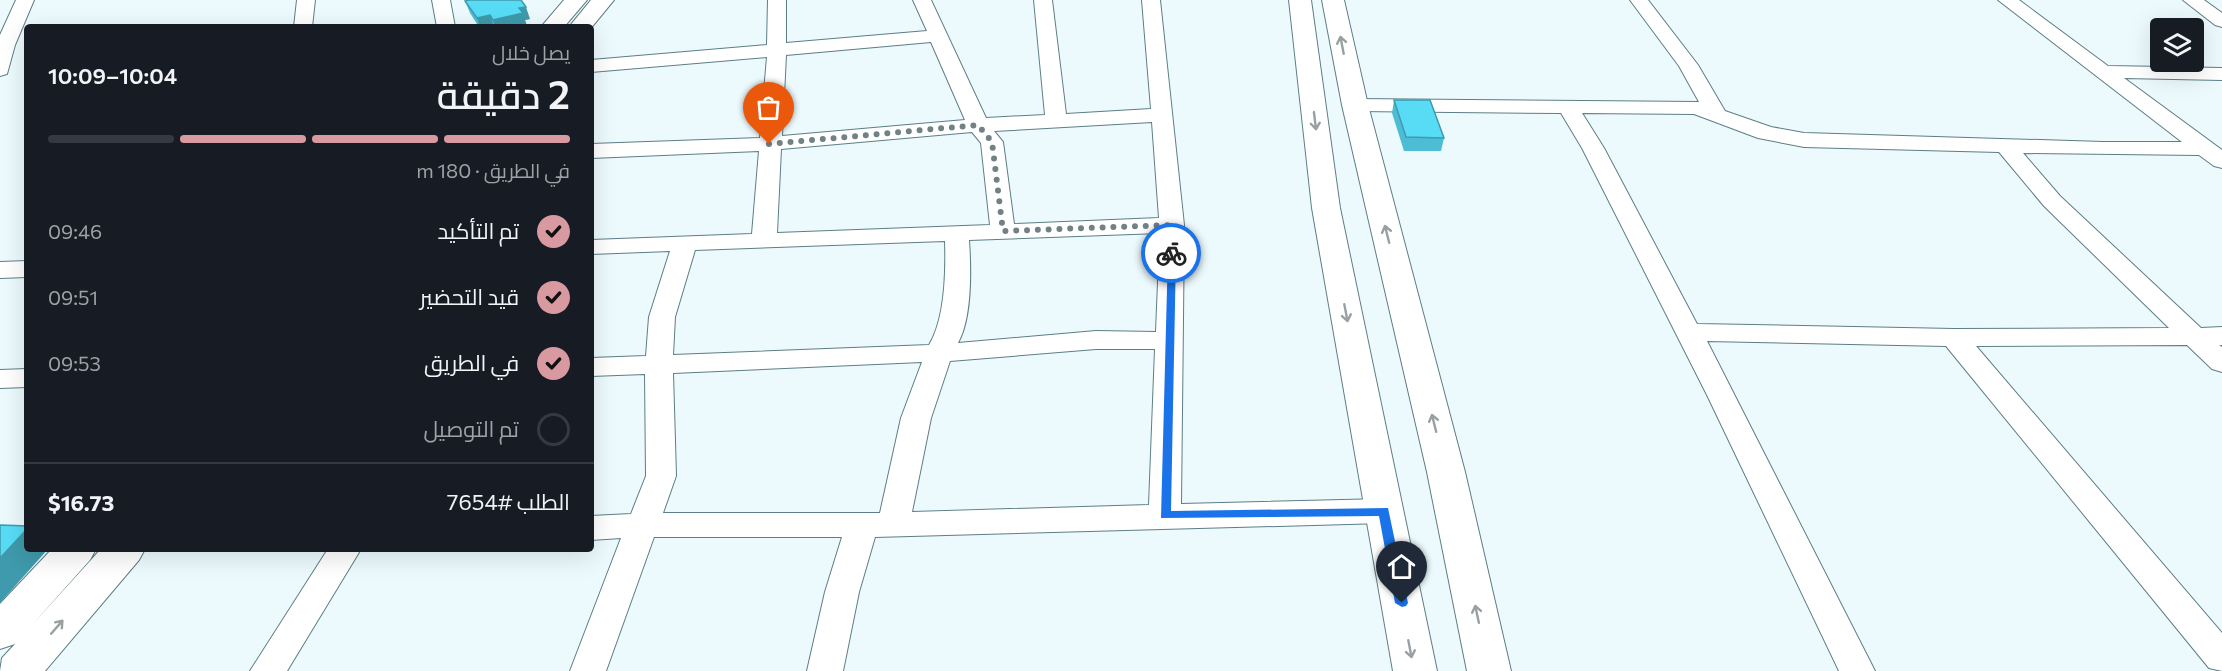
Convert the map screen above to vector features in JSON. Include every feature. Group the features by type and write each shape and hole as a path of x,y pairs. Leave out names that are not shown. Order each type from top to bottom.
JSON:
{"street":[{"path":"0,70 3,45 25,0"},
{"path":"303,24 306,0"},
{"path":"441,0 445,24"},
{"path":"555,24 576,0"},
{"path":"583,24 603,0"},
{"path":"764,240 777,51 775,29 777,0"},
{"path":"922,0 978,125 992,142 1003,231"},
{"path":"1044,0 1056,121"},
{"path":"1151,0 1172,225 1165,515"},
{"path":"1300,0 1326,208 1415,671"},
{"path":"1333,0 1355,105 1446,472 1489,671"},
{"path":"1639,0 1688,64 1716,114"},
{"path":"2007,0 2213,155"},
{"path":"2192,0 2222,21"},
{"path":"594,66 939,36"},
{"path":"2104,72 2222,74"},
{"path":"1355,105 1696,108 1766,133 1804,140 2213,155"},
{"path":"1568,108 1593,148 1688,332 1857,671"},
{"path":"594,151 769,144 978,125 1162,115"},
{"path":"2006,147 2052,201 2222,363"},
{"path":"594,247 1172,225"},
{"path":"825,671 843,592 878,524 939,353 951,331 958,264 957,233"},
{"path":"588,671 662,476 659,365 662,317 684,242"},
{"path":"0,270 24,269"},
{"path":"1688,332 1954,338 2222,336"},
{"path":"1954,338 2222,658"},
{"path":"594,367 939,353 1096,340 1169,341"},
{"path":"0,379 24,378"},
{"path":"594,528 643,524 878,524 1384,511"},
{"path":"0,632 73,552"},
{"path":"18,671 122,552"},
{"path":"268,671 343,552"}],"building":[{"path":"521,0 526,7 519,8 523,13 493,20 490,15 477,18 465,1"},
{"path":"1394,100 1430,100 1444,138 1406,137"},
{"path":"0,525 24,526 24,532 0,558"}],"way so far":[{"path":"769,144 978,125 992,142 1003,231 1172,225 1171,253"}],"route":[{"path":"1171,253 1165,515 1384,511 1402,603"}]}
